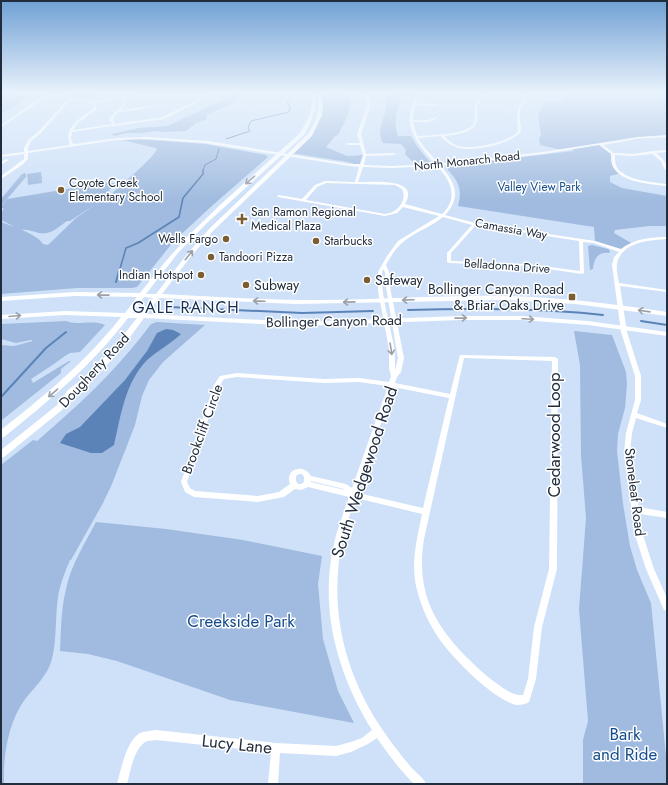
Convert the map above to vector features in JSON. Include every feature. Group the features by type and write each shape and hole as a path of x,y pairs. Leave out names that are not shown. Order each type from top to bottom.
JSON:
{"main road":[{"name":"Dougherty Road","path":"1,435 48,398 80,368 128,314 176,252 202,226 302,134 305,129"},
{"name":"Dougherty Road","path":"1,455 59,408 72,392 92,375 144,315 190,254 212,229 310,135 314,129"},
{"name":"Bollinger Canyon Road","path":"1,299 78,294 285,302 392,301 451,298 517,299 621,307 667,314"},
{"name":"Bollinger Canyon Road","path":"1,317 65,313 128,314 279,323 515,318 623,327 667,334"}],"street":[{"path":"1,178 7,172 24,162 26,159 26,148 30,140 43,129"},
{"path":"72,129 70,131 70,143 72,145"},
{"path":"70,131 91,129"},
{"path":"356,182 365,155 361,144 359,132 360,129"},
{"path":"384,266 389,255 400,242 442,215 452,204 454,190 448,178 416,137 413,129"},
{"path":"416,137 441,135 463,131 468,129"},
{"path":"441,135 456,147 465,148 492,144 514,137 518,134 520,129"},
{"name":"North Monarch Road","path":"1,156 72,145 137,138 205,142 290,154 350,165 392,167 437,165 549,152 638,138 667,136"},
{"path":"348,144 361,144"},
{"path":"600,144 613,154 633,155 667,151"},
{"path":"652,152 663,160 667,170"},
{"path":"365,155 394,154"},
{"path":"613,154 615,167 622,174 649,183 667,185"},
{"path":"1,164 8,160"},
{"path":"1,172 7,172"},
{"path":"279,196 385,215 396,212 406,200 406,194 404,188 400,185 356,182 321,183 303,200"},
{"name":"Camassia Way","path":"402,205 475,224 595,242 621,251"},
{"name":"Belladonna Drive","path":"475,224 470,231 456,243 449,253 449,262 527,265 582,273 581,241"},
{"path":"621,251 639,242 667,238"},
{"name":"Stoneleaf Road","path":"621,251 616,257 614,265 626,342 638,376 638,400 629,433 627,453 642,546 667,607"},
{"name":"South Wedgewood Road","path":"394,376 392,371 392,356 380,276 380,271 384,266 387,272 388,287 392,301 400,358 398,372 394,376 341,532 335,556 333,605 337,635 351,681 368,714 385,742 421,784"},
{"path":"618,284 667,291"},
{"name":"Cedarwood Loop","path":"462,356 555,359 553,568 538,627 532,679 526,699 517,700 495,687 472,669 446,642 431,616 421,592 417,568 420,539 426,512 462,356"},
{"name":"Brookcliff Circle","path":"295,485 281,495 258,499 194,494 187,490 184,482 219,380 229,375 237,375 324,381 359,380 391,385"},
{"path":"391,385 453,396"},
{"path":"635,415 667,426"},
{"path":"304,472 308,474 308,481 300,486 295,485 292,478 296,473 304,472"},
{"path":"308,481 344,493 354,494 426,512"},
{"path":"636,510 667,515"},
{"name":"Lucy Lane","path":"122,784 130,756 138,742 143,738 156,735 276,748 336,751 365,741 378,731"},
{"path":"273,784 276,748"}],"green space":[{"path":"136,129 189,129 186,131 126,133 114,136 112,134"},
{"path":"314,129 341,129 338,135 335,136 326,147 347,156 365,155 361,166 348,162 291,153"},
{"path":"380,129 397,129 398,136 411,136 430,162 415,164 405,154 406,150 401,144 383,143"},
{"name":"Valley View Park","path":"540,129 667,129 667,136 601,144 613,154 613,162 622,173 610,176 610,182 622,188 667,196 667,226 649,226 615,230 614,233 633,244 621,251 595,242 594,227 458,206 460,198 459,187 446,166 573,151 573,149 562,150 540,145 539,139 541,135"},
{"path":"138,139 205,144 266,155 268,157 174,241 137,287 77,288 1,294 1,222 16,227 1,220 1,212 4,209 1,207 7,199 103,183 115,183 105,196 96,203 104,198 107,198 142,166 157,149 123,140","holes":["96,204 76,218 48,245 43,244 40,240 22,230 40,233 50,232"]},
{"path":"41,172 42,179 40,180 42,180 42,183 28,185 27,174"},
{"path":"26,173 26,177 1,206 1,199 22,174"},
{"path":"592,245 608,249 610,251 609,253 602,253 597,256 593,269 590,270 588,246"},
{"path":"67,321 74,323 100,323 105,325 80,352 70,353 31,379 33,383 71,361 61,369 61,373 2,420 1,423 1,345 14,346 33,341 31,340 16,343 1,339 1,324"},
{"path":"157,322 205,325 163,362 149,380 142,396 135,425 112,484 103,503 70,560 60,587 56,612 55,644 52,659 40,682 23,702 18,711 10,731 4,763 4,784 1,784 1,465 33,440 37,441 68,413 125,357 151,324"},
{"name":"Bark and Ride","path":"574,331 612,335 626,372 627,384 625,408 618,434 617,451 623,504 630,546 637,570 651,603 667,766 667,784 583,784 583,740 588,721 579,609 586,518 581,455 580,365"},
{"name":"Creekside Park","path":"96,522 166,529 243,540 322,556 318,584 323,639 338,691 354,723 230,700 117,661 88,654 60,651 62,612 68,580 79,554"}],"shaded area":[{"path":"166,329 173,330 181,334 155,353 140,369 125,400 114,445 102,453 91,453 60,443 66,434 80,427 125,380 147,351 157,333"}],"waterway":[{"path":"226,139 250,131 248,129"},
{"path":"203,171 205,165 216,159 219,149"},
{"path":"119,272 126,248 138,243 179,217 183,198 203,174 203,171"},
{"path":"116,282 119,271"},
{"path":"169,307 302,313 373,311"},
{"path":"408,310 506,309 603,315"},
{"path":"641,321 667,325"},
{"path":"1,397 46,348 66,332"}],"place":[{"name":"Coyote Creek Elementary School","path":"61,190"},
{"name":"San Ramon Regional Medical Plaza","path":"242,219"},
{"name":"Wells Fargo","path":"226,239"},
{"name":"Starbucks","path":"316,241"},
{"name":"Tandoori Pizza","path":"211,257"},
{"name":"Indian Hotspot","path":"201,275"},
{"name":"Safeway","path":"367,280"},
{"name":"Subway","path":"246,285"},
{"name":"Bollinger Canyon Road & Briar Oaks Drive","path":"572,297"}],"district":[{"name":"GALE RANCH","path":"186,307"}]}
